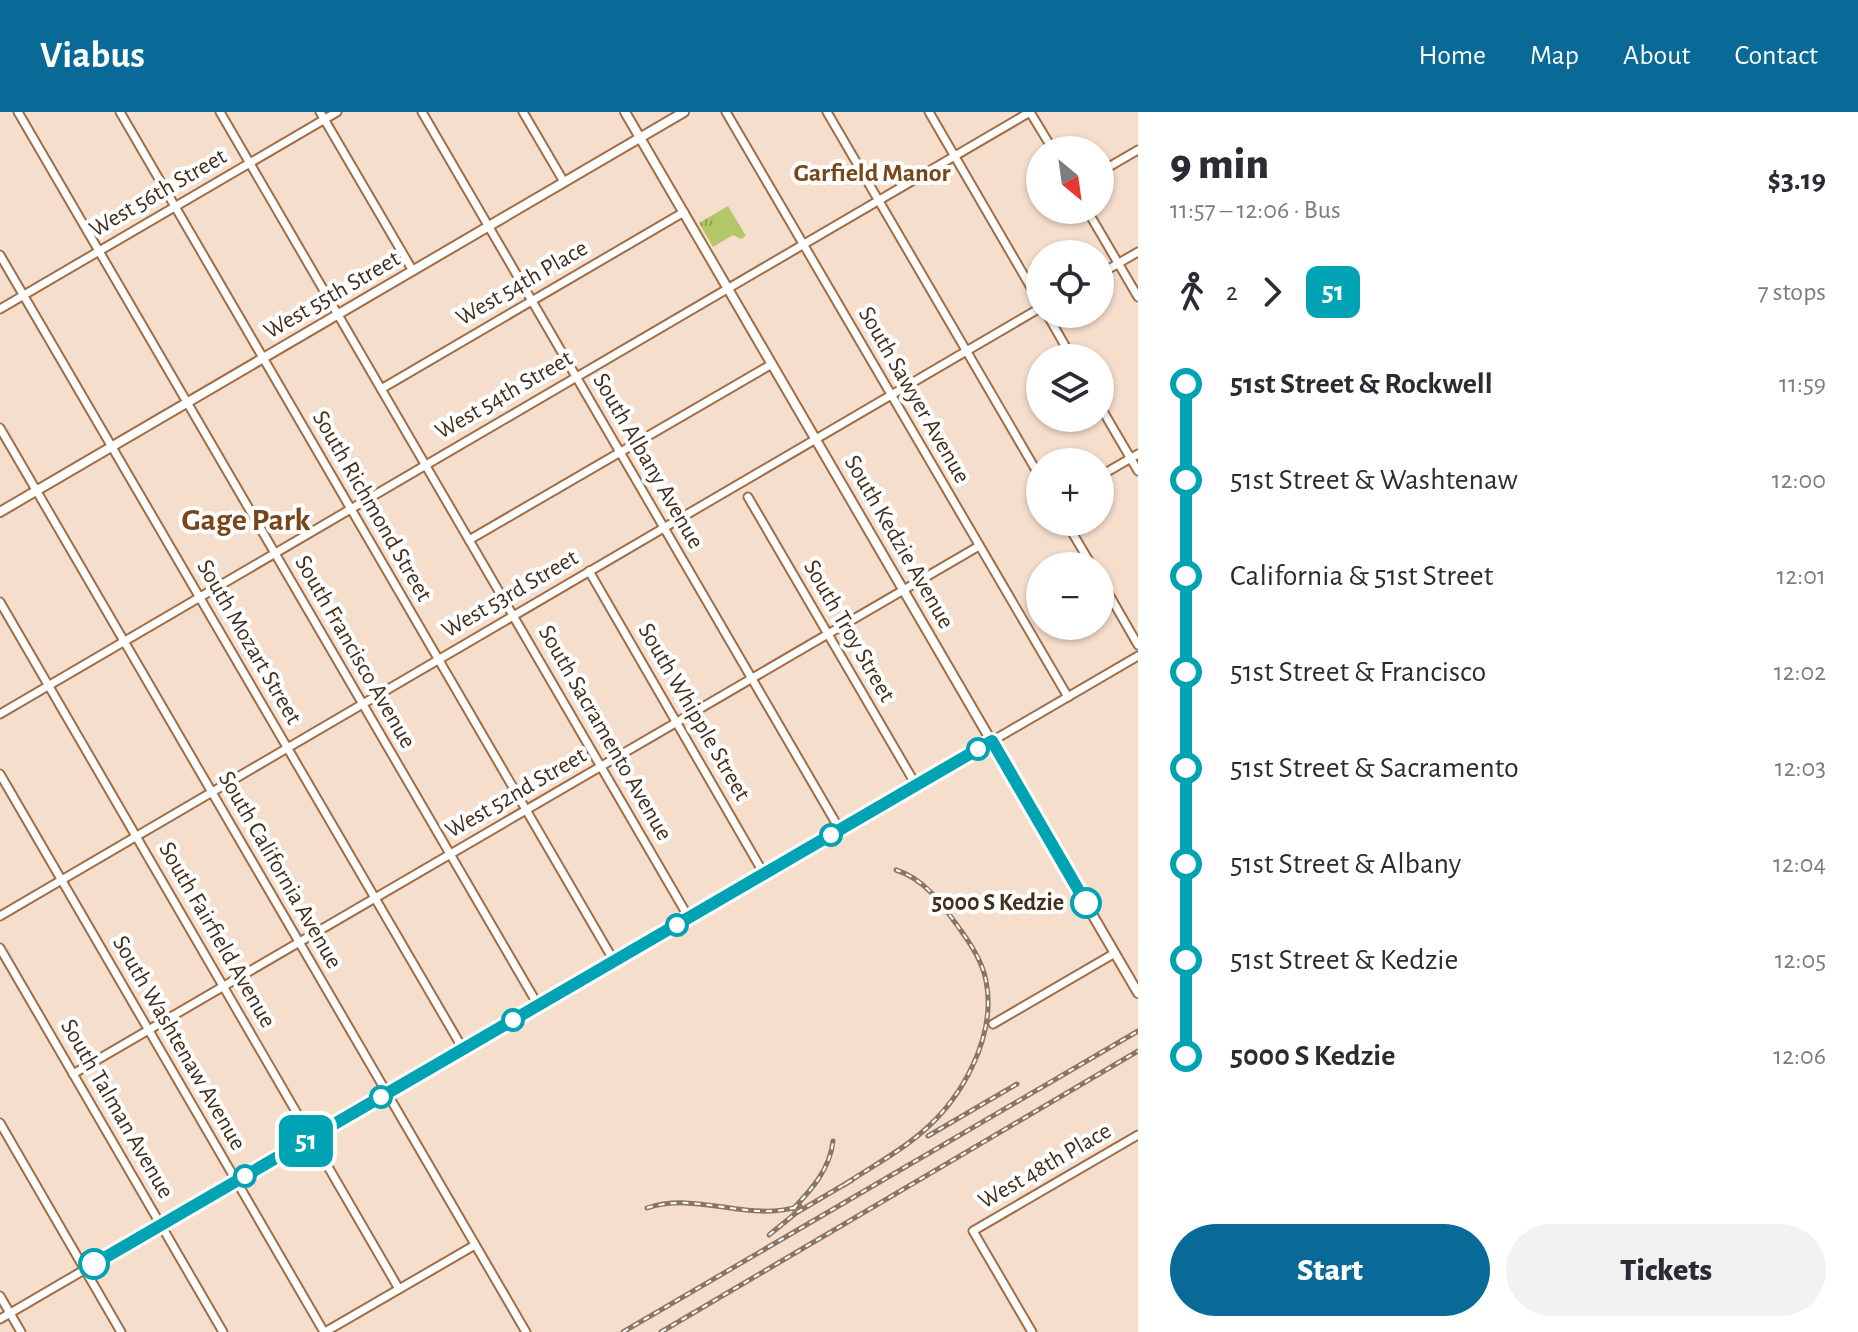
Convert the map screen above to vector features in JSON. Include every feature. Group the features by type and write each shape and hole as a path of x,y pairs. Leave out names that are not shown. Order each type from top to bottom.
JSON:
{"main road":[{"name":"South Kedzie Avenue","path":"625,112 1138,993"},
{"name":"West 55th Street","path":"0,512 684,112"}],"street":[{"name":"South Francisco Avenue","path":"18,112 538,1005"},
{"name":"South Richmond Street","path":"120,112 614,961"},
{"name":"South Sacramento Avenue","path":"220,112 689,918"},
{"name":"West 56th Street","path":"0,309 250,163 322,116 337,112"},
{"name":"South Albany Avenue","path":"422,112 840,830"},
{"path":"523,112 564,182"},
{"name":"South Sawyer Avenue","path":"726,112 1068,697"},
{"path":"827,112 1026,453"},
{"path":"929,112 1026,281"},
{"path":"1030,112 1045,136"},
{"name":"West 54th Street","path":"0,714 1030,112"},
{"path":"322,116 413,271"},
{"path":"1114,164 1138,150"},
{"name":"West 54th Place","path":"381,389 684,212"},
{"path":"1095,224 1138,297"},
{"path":"1114,265 1138,252"},
{"name":"South Mozart Street","path":"0,255 463,1049"},
{"name":"West 53rd Street","path":"0,916 1026,315"},
{"path":"469,540 772,364"},
{"path":"1114,427 1134,456 1138,471"},
{"name":"South California Avenue","path":"0,428 526,1332"},
{"path":"1114,468 1134,456"},
{"name":"South Troy Street","path":"748,497 916,785"},
{"name":"West 52nd Street","path":"73,1074 979,546"},
{"name":"South Whipple Street","path":"589,571 764,874"},
{"name":"South Fairfield Avenue","path":"0,602 399,1289"},
{"path":"1114,603 1138,645"},
{"path":"0,1319 1138,656"},
{"name":"South Washtenaw Avenue","path":"0,774 324,1332"},
{"name":"South Talman Avenue","path":"0,948 223,1332"},
{"path":"993,1024 1115,953"},
{"path":"0,1123 121,1332"},
{"name":"West 48th Place","path":"1032,1332 973,1231 1138,1135"},
{"path":"324,1332 475,1245"},
{"path":"0,1296 21,1332"}],"green space":[{"path":"728,206 746,236 741,239 733,235 713,247 699,223"}],"railway":[{"path":"844,1185 903,1147 936,1119 950,1103 973,1065 986,1023 986,981 973,949 934,895 917,880 896,870"},
{"path":"623,1332 1138,1031"},
{"path":"661,1332 1138,1051"},
{"path":"928,1136 1017,1084"},
{"path":"793,1209 824,1170 833,1141"},
{"path":"769,1235 796,1213 852,1180"},
{"path":"647,1208 685,1203 762,1211 800,1206"}],"bus line":[{"name":"51","path":"94,1264 992,741 1086,903"}],"place":[{"name":"5000 S Kedzie","path":"1086,903"}],"district":[{"name":"Garfield Manor","path":"872,173"},
{"name":"Gage Park","path":"246,520"}]}
